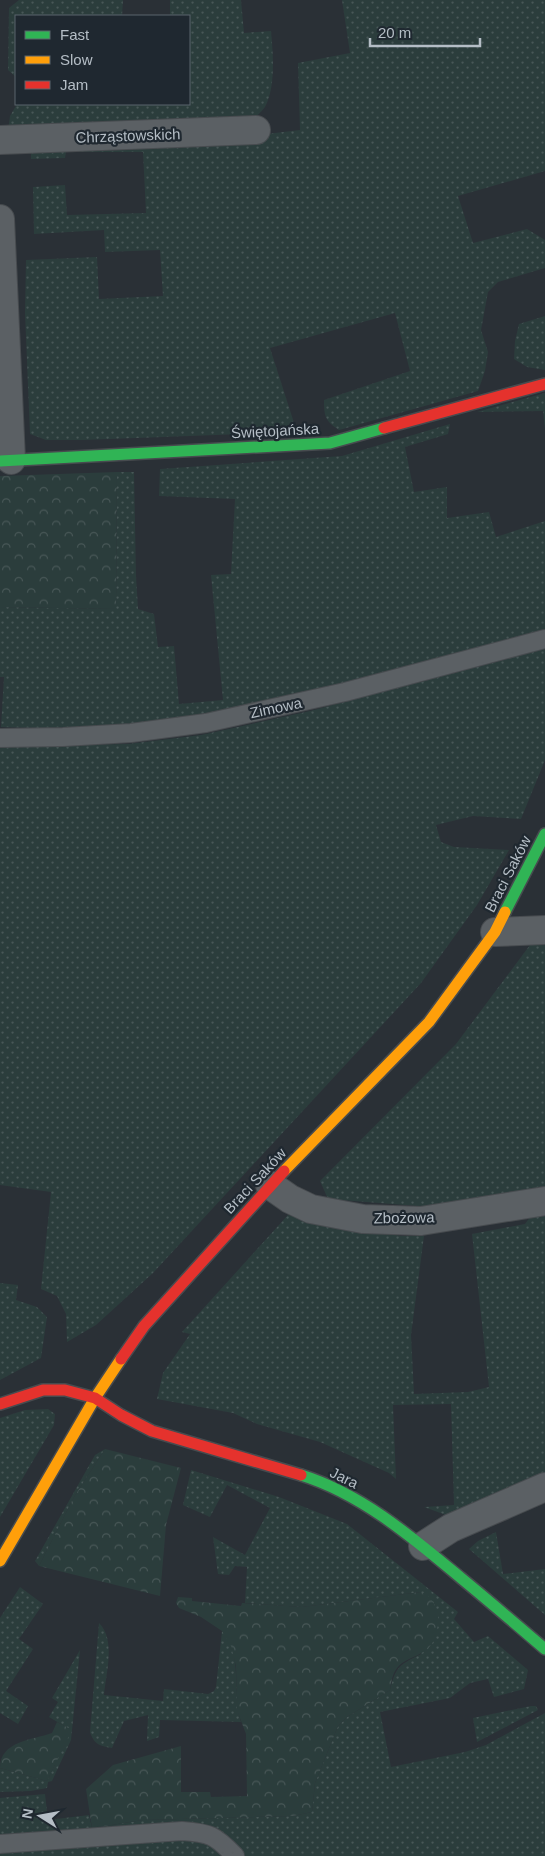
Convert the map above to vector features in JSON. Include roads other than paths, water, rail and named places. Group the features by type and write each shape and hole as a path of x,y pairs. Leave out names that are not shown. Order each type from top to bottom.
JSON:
{"street":[{"name":"Chrząstowskich","path":"0,140 256,130"},
{"path":"0,219 6,461"},
{"name":"Świętojańska","path":"6,461 330,442 545,384"},
{"name":"Braci Saków","path":"0,1561 95,1398 144,1326 270,1186 429,1022 495,932 545,834"},
{"path":"495,932 545,930"},
{"name":"Zbożowa","path":"270,1186 290,1200 311,1209 364,1219 421,1221 545,1201"},
{"name":"Jara","path":"0,1404 43,1390 66,1390 95,1398 121,1415 152,1430 240,1456 307,1478 339,1491 374,1511 423,1546 545,1649"},
{"path":"423,1546 451,1528 545,1487"}],"lane":[{"name":"Zimowa","path":"0,738 131,733 206,723 345,692 545,639"},
{"path":"0,1844 182,1831 211,1835 220,1840 235,1856"}]}
